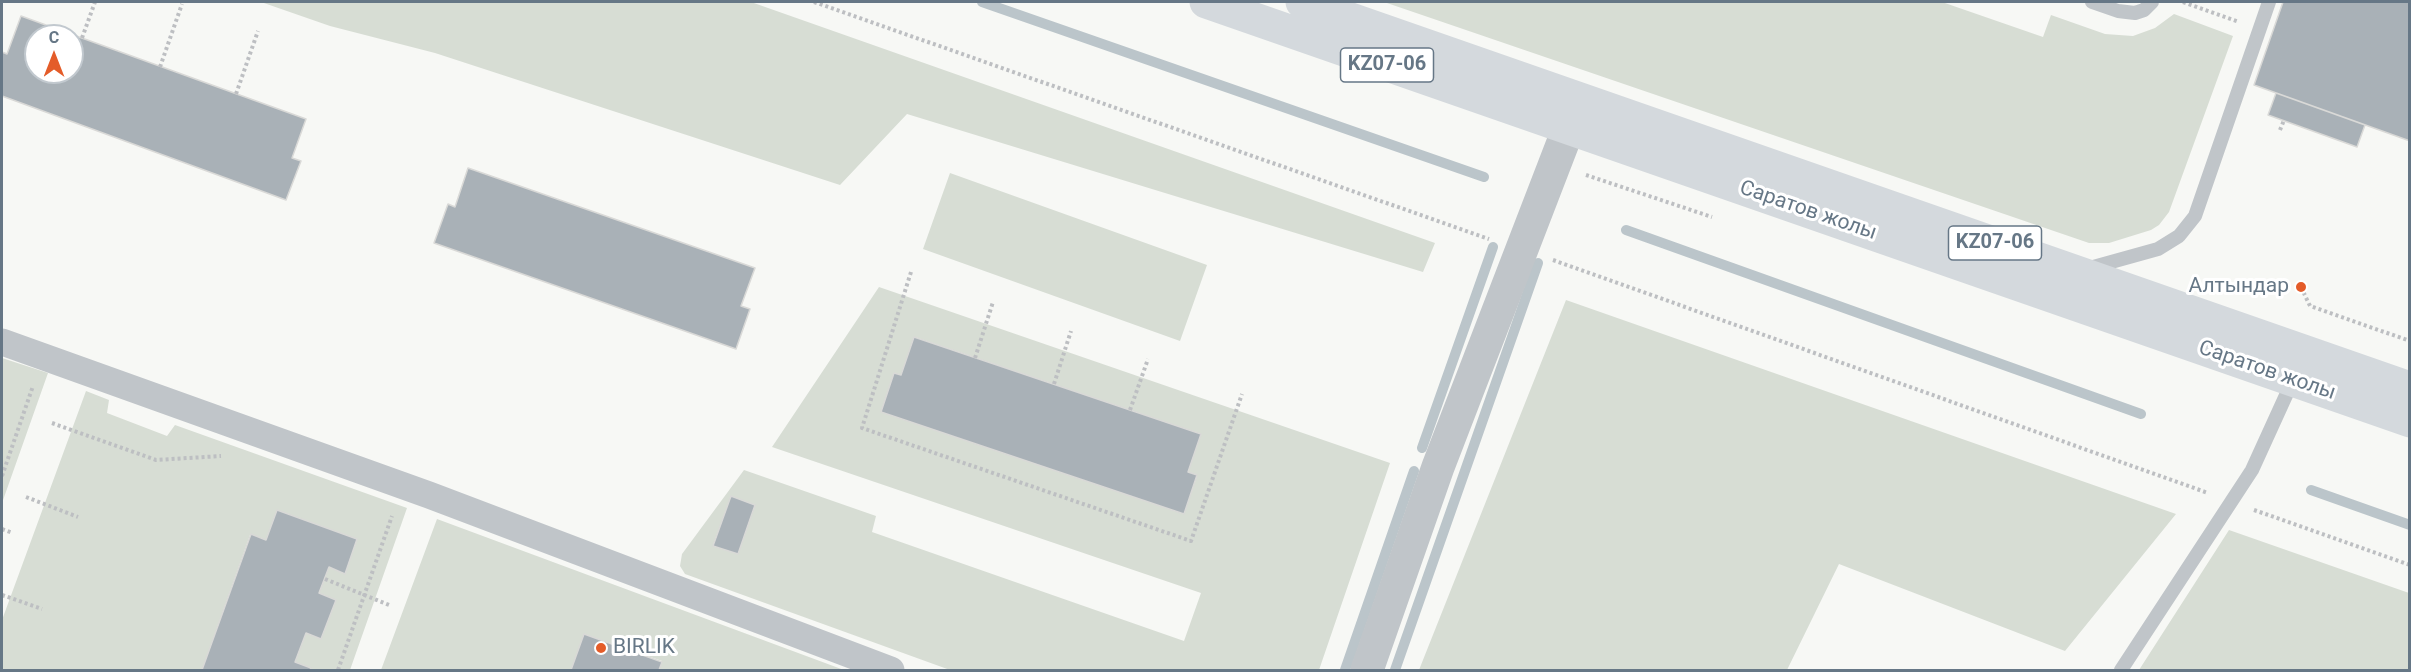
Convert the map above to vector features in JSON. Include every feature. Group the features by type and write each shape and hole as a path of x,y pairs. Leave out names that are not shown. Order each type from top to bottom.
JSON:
{"main road":[{"name":"Саратов жолы","path":"1206,2 1574,113 2077,272 2409,388"},
{"name":"Саратов жолы","path":"1302,2 1574,113 2409,421"}],"street":[{"path":"1367,670 1438,467 1574,113"},
{"path":"2,342 429,495 881,669"}],"lane":[{"path":"2092,2 2118,11 2135,13 2144,10 2152,2"},
{"path":"2077,272 2158,249 2179,236 2195,216 2269,2"},
{"path":"2121,670 2252,470 2293,380"}],"path":[{"path":"84,32 94,2"},
{"path":"814,2 1555,261 2409,565"},
{"path":"2183,2 2260,29"},
{"path":"160,67 182,4"},
{"path":"236,94 258,31"},
{"path":"2280,130 2284,120"},
{"path":"1582,185 1586,174 1720,220"},
{"path":"1551,272 1559,250"},
{"path":"911,272 862,428 1191,541 1242,394"},
{"path":"2301,286 2310,306 2409,340"},
{"path":"975,358 993,302"},
{"path":"1054,384 1071,332"},
{"path":"2,476 43,357"},
{"path":"1130,410 1148,359"},
{"path":"52,423 156,460 218,455 229,459"},
{"path":"26,497 78,517"},
{"path":"381,512 401,519"},
{"path":"338,670 392,516"},
{"path":"2,529 13,533"},
{"path":"325,579 389,605"},
{"path":"2,595 42,609"}],"shaded area":[{"path":"261,2 751,2 1435,243 1423,272 907,114 840,185 435,53 330,26"},
{"path":"1384,2 1942,2 2043,37 2051,15 2105,34 2133,36 2155,28 2174,14 2233,36 2169,212 2159,225 2151,230 2109,243 2089,243"},
{"path":"950,173 1207,265 1180,341 923,249"},
{"path":"879,287 1390,463 1319,670 950,670 685,574 680,566 682,554 744,470 876,516 872,532 1184,641 1201,593 772,447","holes":["915,337 1201,434 1188,472 1197,476 1184,514 881,412 894,373 901,375","731,496 755,505 738,554 713,545"]},
{"path":"1566,300 2176,514 2065,651 1839,564 1787,670 1419,670"},
{"path":"2,358 48,373 2,503"},
{"path":"86,391 109,400 107,413 167,436 175,425 407,508 350,670 310,670 295,662 306,633 321,638 336,600 319,593 329,567 345,573 357,540 277,511 266,540 250,535 202,670 2,670 2,620"},
{"path":"437,519 844,670 659,670 662,661 584,634 571,670 381,670"},
{"path":"2229,530 2409,593 2409,670 2139,670"}],"building":[{"path":"2283,2 2410,2 2410,141 2254,85"},
{"path":"21,16 43,24 24,24 24,84 84,84 84,39 306,119 292,158 301,161 286,200 2,96 2,52 7,54"},
{"path":"2276,93 2365,125 2357,147 2268,115"},
{"path":"468,168 755,268 741,306 750,309 736,349 434,243 448,204 455,207"},
{"path":"914,337 1201,434 1188,472 1197,475 1184,514 881,412 894,373 901,375"},
{"path":"731,496 755,505 738,554 713,546"},
{"path":"277,510 357,539 345,574 329,567 319,593 336,600 321,639 306,633 295,662 311,668 310,670 202,670 251,534 266,540"},
{"name":"BIRLIK","path":"584,634 662,662 659,670 571,670"}],"waterway":[{"path":"982,2 1484,177"},
{"path":"1626,230 2141,414"},
{"path":"1422,448 1493,247"},
{"path":"1395,670 1538,263"},
{"path":"1345,670 1414,471"},
{"path":"2311,490 2410,525"}],"place":[{"name":"Алтындар","path":"2301,287"},
{"name":"BIRLIK","path":"601,648"}]}
